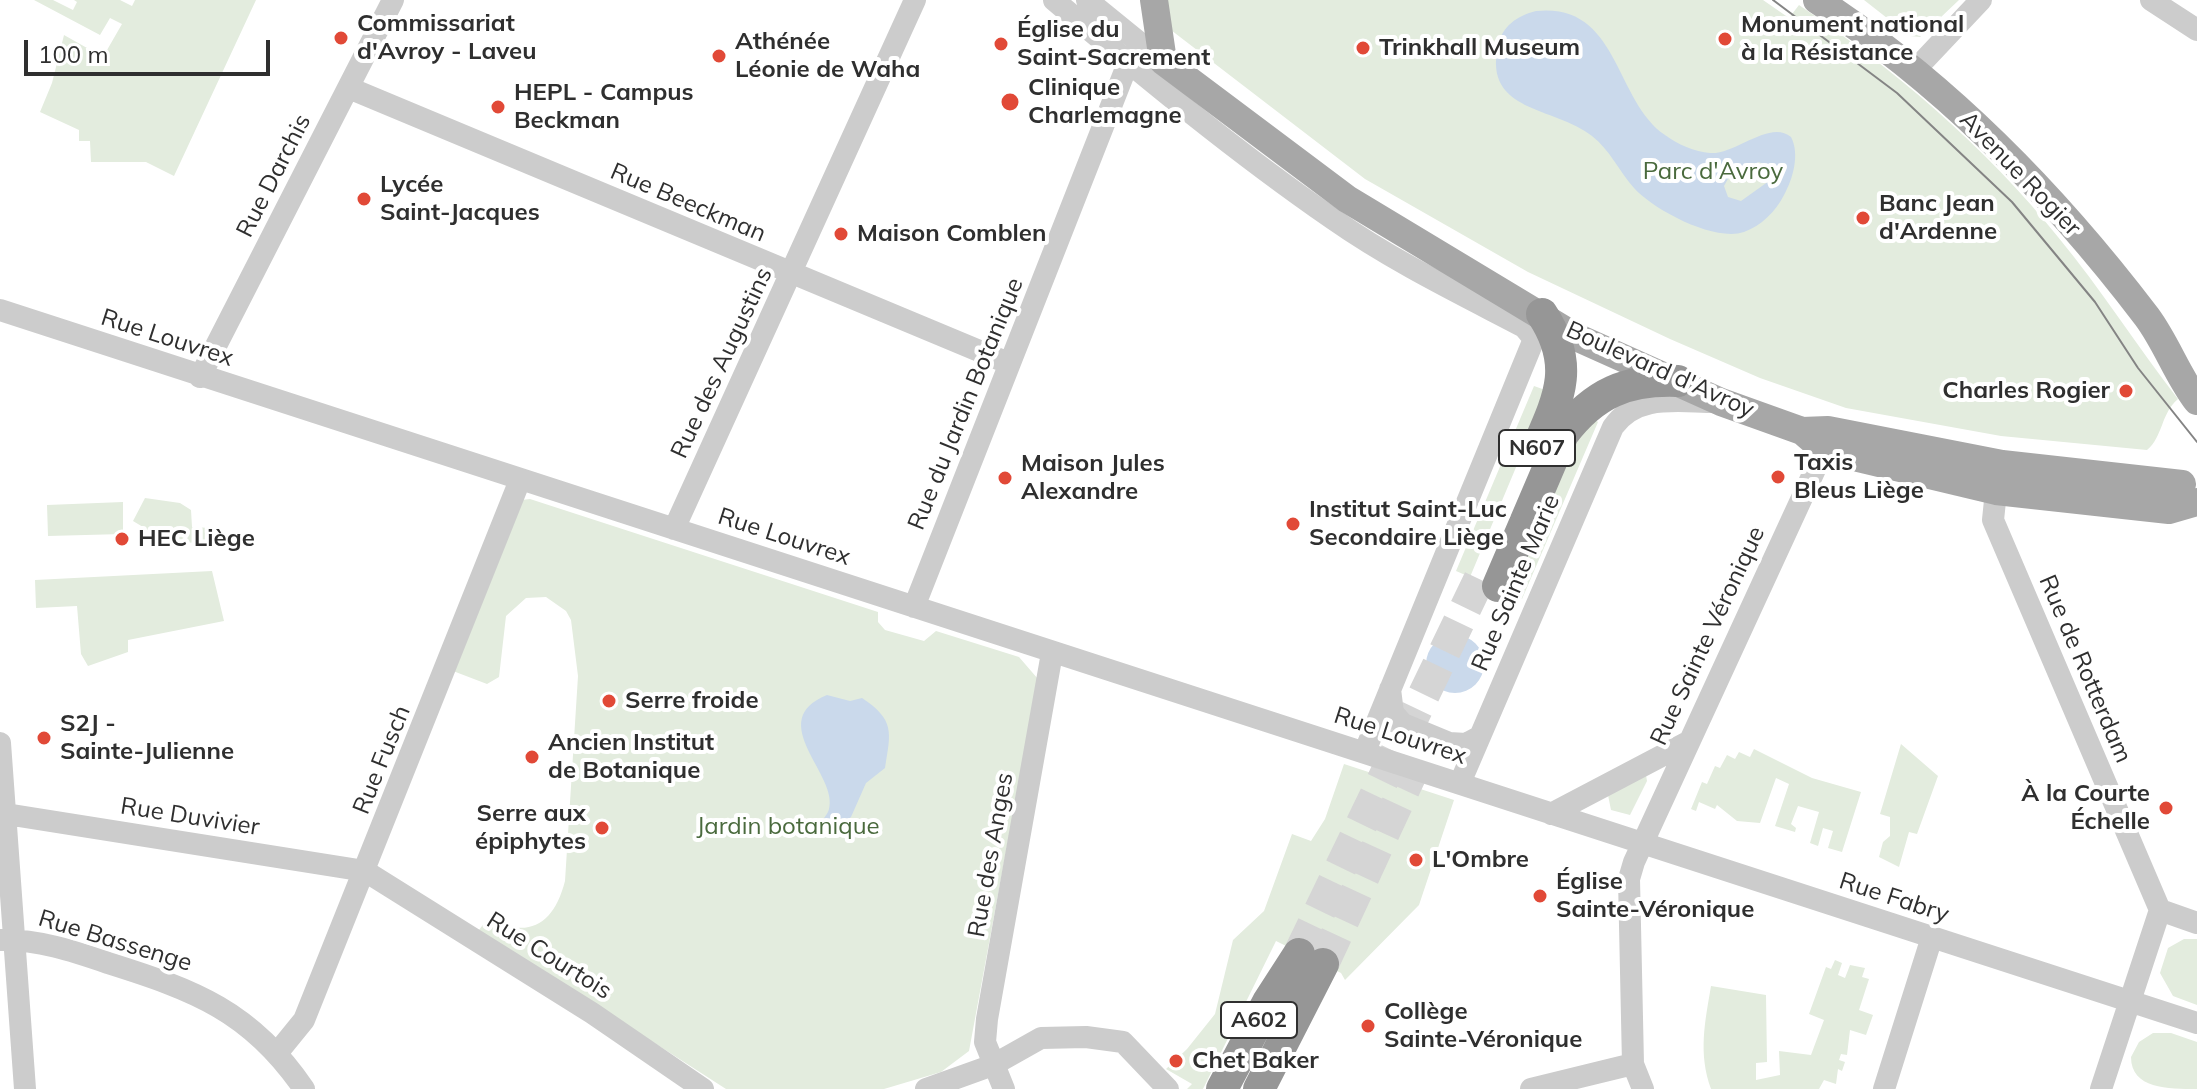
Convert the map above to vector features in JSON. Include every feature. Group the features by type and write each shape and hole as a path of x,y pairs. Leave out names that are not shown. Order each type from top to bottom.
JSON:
{"highway":[{"name":"N607","path":"1537,324 1556,339 1562,380 1558,401 1489,582 1563,434 1578,414 1596,398 1620,386 1648,380 1678,381"},
{"name":"A602","path":"1222,1089 1268,1002 1311,968"},
{"path":"1238,1089 1279,1007 1311,968"},
{"path":"1259,1089 1311,968"}],"main road":[{"path":"1152,52 1154,0"},
{"name":"Avenue Rogier","path":"1827,4 1914,71 2018,167 2070,223 2169,349"},
{"name":"Boulevard d'Avroy","path":"1152,52 1347,199 1537,324 1576,337 1721,402 1802,431 1828,430 2002,464 2190,493"},
{"path":"2169,349 2186,387 2197,401"},
{"path":"1802,431 1824,450 1996,491 2169,510 2190,493"}],"street":[{"name":"Rue Darchis","path":"200,377 393,0"},
{"name":"Rue des Augustins","path":"674,529 915,0"},
{"name":"Boulevard d'Avroy","path":"1054,0 1172,98 1333,219 1406,265 1537,324"},
{"name":"Boulevard d'Avroy","path":"1087,0 1152,52"},
{"path":"1914,71 1981,0"},
{"path":"2151,0 2197,30"},
{"name":"Rue du Jardin Botanique","path":"914,607 1128,63 1152,52"},
{"path":"1152,52 1172,98"},
{"name":"Rue Beeckman","path":"349,88 1008,363"},
{"name":"Rue Louvrex","path":"0,310 1052,653 1365,751 1641,844"},
{"path":"1365,751 1536,343 1537,324"},
{"name":"Avenue Rogier","path":"2169,349 2197,374"},
{"name":"Rue Sainte Marie","path":"1460,783 1606,440 1620,417 1641,404 1721,402"},
{"name":"Rue Sainte Véronique","path":"1633,1064 1629,879 1641,844 1824,450"},
{"name":"Rue Fusch","path":"278,1052 304,1020 520,480"},
{"name":"Rue de Rotterdam","path":"1996,491 1993,520 2160,910"},
{"path":"2169,510 2197,520"},
{"name":"Rue des Anges","path":"1004,1089 985,1042 987,1019 1052,653"},
{"path":"1390,689 1393,713 1403,724 1449,743 1466,744 1479,737"},
{"path":"1551,814 1688,742"},
{"path":"0,743 6,814 8,940 25,1089"},
{"name":"Rue Duvivier","path":"6,814 365,871"},
{"name":"Rue Fabry","path":"1641,844 2197,1023"},
{"name":"Rue Courtois","path":"365,871 592,1013 703,1089"},
{"path":"2101,1089 2160,910 2197,923"},
{"path":"1884,1089 1932,937"},
{"name":"Rue Bassenge","path":"8,940 61,948 186,988 249,1025 278,1052 304,1089"},
{"path":"1270,1089 1304,1020 1311,968"},
{"path":"926,1089 993,1065 1041,1038 1108,1038 1123,1042 1168,1089"},
{"path":"1531,1089 1633,1064 1643,1089"}],"green space":[{"path":"34,0 53,0 73,10 77,2 74,0 120,0 132,6 135,0 256,0 174,176 146,162 91,162 90,141 79,141 79,130 40,112 52,83 64,35 103,57 122,24 110,18 100,35"},
{"name":"Parc d'Avroy","path":"1163,0 1763,0 1789,18 1799,5 1904,83 2001,172 2074,257 2178,399 2147,450 2001,436 1846,408 1760,378 1528,272 1365,179 1167,27"},
{"path":"1864,0 1959,0 1920,37 1910,36"},
{"path":"1534,386 1548,391 1470,577 1456,571"},
{"path":"1593,418 1598,422 1522,599 1507,593 1570,444"},
{"path":"145,498 180,503 191,510 192,527 210,528 210,542 148,544 148,530 133,521"},
{"name":"Jardin botanique","path":"530,499 878,612 878,622 885,630 924,641 936,631 1019,657 1038,679 969,1051 941,1072 884,1089 726,1089 479,930 488,918 516,928 538,924 554,908 565,881 578,676 571,620 566,611 546,597 526,598 506,616 499,677 487,684 453,671 521,500"},
{"path":"123,502 123,534 48,536 47,505"},
{"path":"212,571 224,621 128,640 128,652 88,666 81,654 77,606 36,608 35,580"},
{"path":"1901,744 1938,776 1917,834 1909,832 1899,867 1879,857 1883,842 1890,836 1890,817 1880,814"},
{"path":"1754,749 1812,778 1861,792 1842,852 1828,848 1833,831 1823,828 1818,846 1810,843 1819,812 1798,806 1791,824 1796,828 1795,832 1775,826 1789,784 1776,778 1760,823 1737,821 1717,805 1715,809 1699,802 1696,811 1691,809 1702,782 1707,784 1715,766 1720,768 1727,755 1735,759 1739,752 1750,757"},
{"path":"1344,764 1454,800 1419,905 1345,980 1341,973 1276,941 1203,1089 1187,1089 1192,1084 1166,1069 1215,1014 1233,940 1264,911 1292,834 1311,841 1325,819"},
{"path":"1646,775 1647,781 1630,815 1611,810 1608,795"},
{"path":"2184,939 2197,939 2197,1005 2173,996 2160,973 2168,948"},
{"path":"1835,960 1842,963 1838,975 1845,978 1850,965 1865,968 1862,977 1869,979 1859,1010 1873,1015 1866,1035 1850,1030 1847,1055 1841,1054 1839,1060 1845,1062 1842,1071 1838,1069 1836,1084 1824,1080 1819,1089 1711,1089 1704,1050 1711,986 1766,995 1767,1062 1756,1063 1756,1080 1780,1075 1779,1051 1811,1055 1824,1020 1809,1014 1826,967 1831,969"},
{"path":"2153,1033 2171,1033 2197,1042 2197,1089 2153,1085 2137,1076 2131,1057 2139,1042"}],"water":[{"path":"1563,12 1584,22 1600,37 1648,119 1665,135 1681,144 1710,153 1730,149 1773,132 1791,137 1795,151 1793,174 1777,207 1762,222 1744,232 1717,232 1685,222 1643,197 1592,136 1511,96 1501,84 1496,68 1498,46 1507,27 1529,13","holes":["1759,162 1769,167 1769,181 1741,201 1728,197 1724,186 1729,177"]},
{"path":"1455,635 1475,644 1484,664 1475,684 1455,693 1435,684 1426,664 1435,644"},
{"path":"827,695 850,701 862,698 885,720 889,736 885,768 866,783 851,817 838,827 821,825 829,809 829,795 802,734 802,719 809,706"}],"tunnel":[{"path":"1299,954 1480,578"},
{"path":"1323,964 1426,742"}],"tram line":[{"path":"1773,0 1897,93 2012,202 2095,302 2138,368 2197,442"}],"place":[{"name":"Commissariat d'Avroy - Laveu","path":"341,38"},
{"name":"Monument national à la Résistance","path":"1725,39"},
{"name":"Église du Saint-Sacrement","path":"1001,44"},
{"name":"Trinkhall Museum","path":"1363,48"},
{"name":"Athénée Léonie de Waha","path":"719,56"},
{"name":"Clinique Charlemagne","path":"1010,102"},
{"name":"HEPL - Campus Beckman","path":"498,107"},
{"name":"Lycée Saint-Jacques","path":"364,199"},
{"name":"Banc Jean d'Ardenne","path":"1863,218"},
{"name":"Maison Comblen","path":"841,234"},
{"name":"Charles Rogier","path":"2126,391"},
{"name":"Taxis Bleus Liège","path":"1778,477"},
{"name":"Maison Jules Alexandre","path":"1005,478"},
{"name":"Institut Saint-Luc Secondaire Liège","path":"1293,524"},
{"name":"HEC Liège","path":"122,539"},
{"name":"Serre froide","path":"609,701"},
{"name":"S2J - Sainte-Julienne","path":"44,738"},
{"name":"Ancien Institut de Botanique","path":"532,757"},
{"name":"À la Courte Échelle","path":"2166,808"},
{"name":"Serre aux épiphytes","path":"602,828"},
{"name":"L'Ombre","path":"1416,860"},
{"name":"Église Sainte-Véronique","path":"1540,896"},
{"name":"Collège Sainte-Véronique","path":"1368,1026"},
{"name":"Chet Baker","path":"1176,1061"}]}
